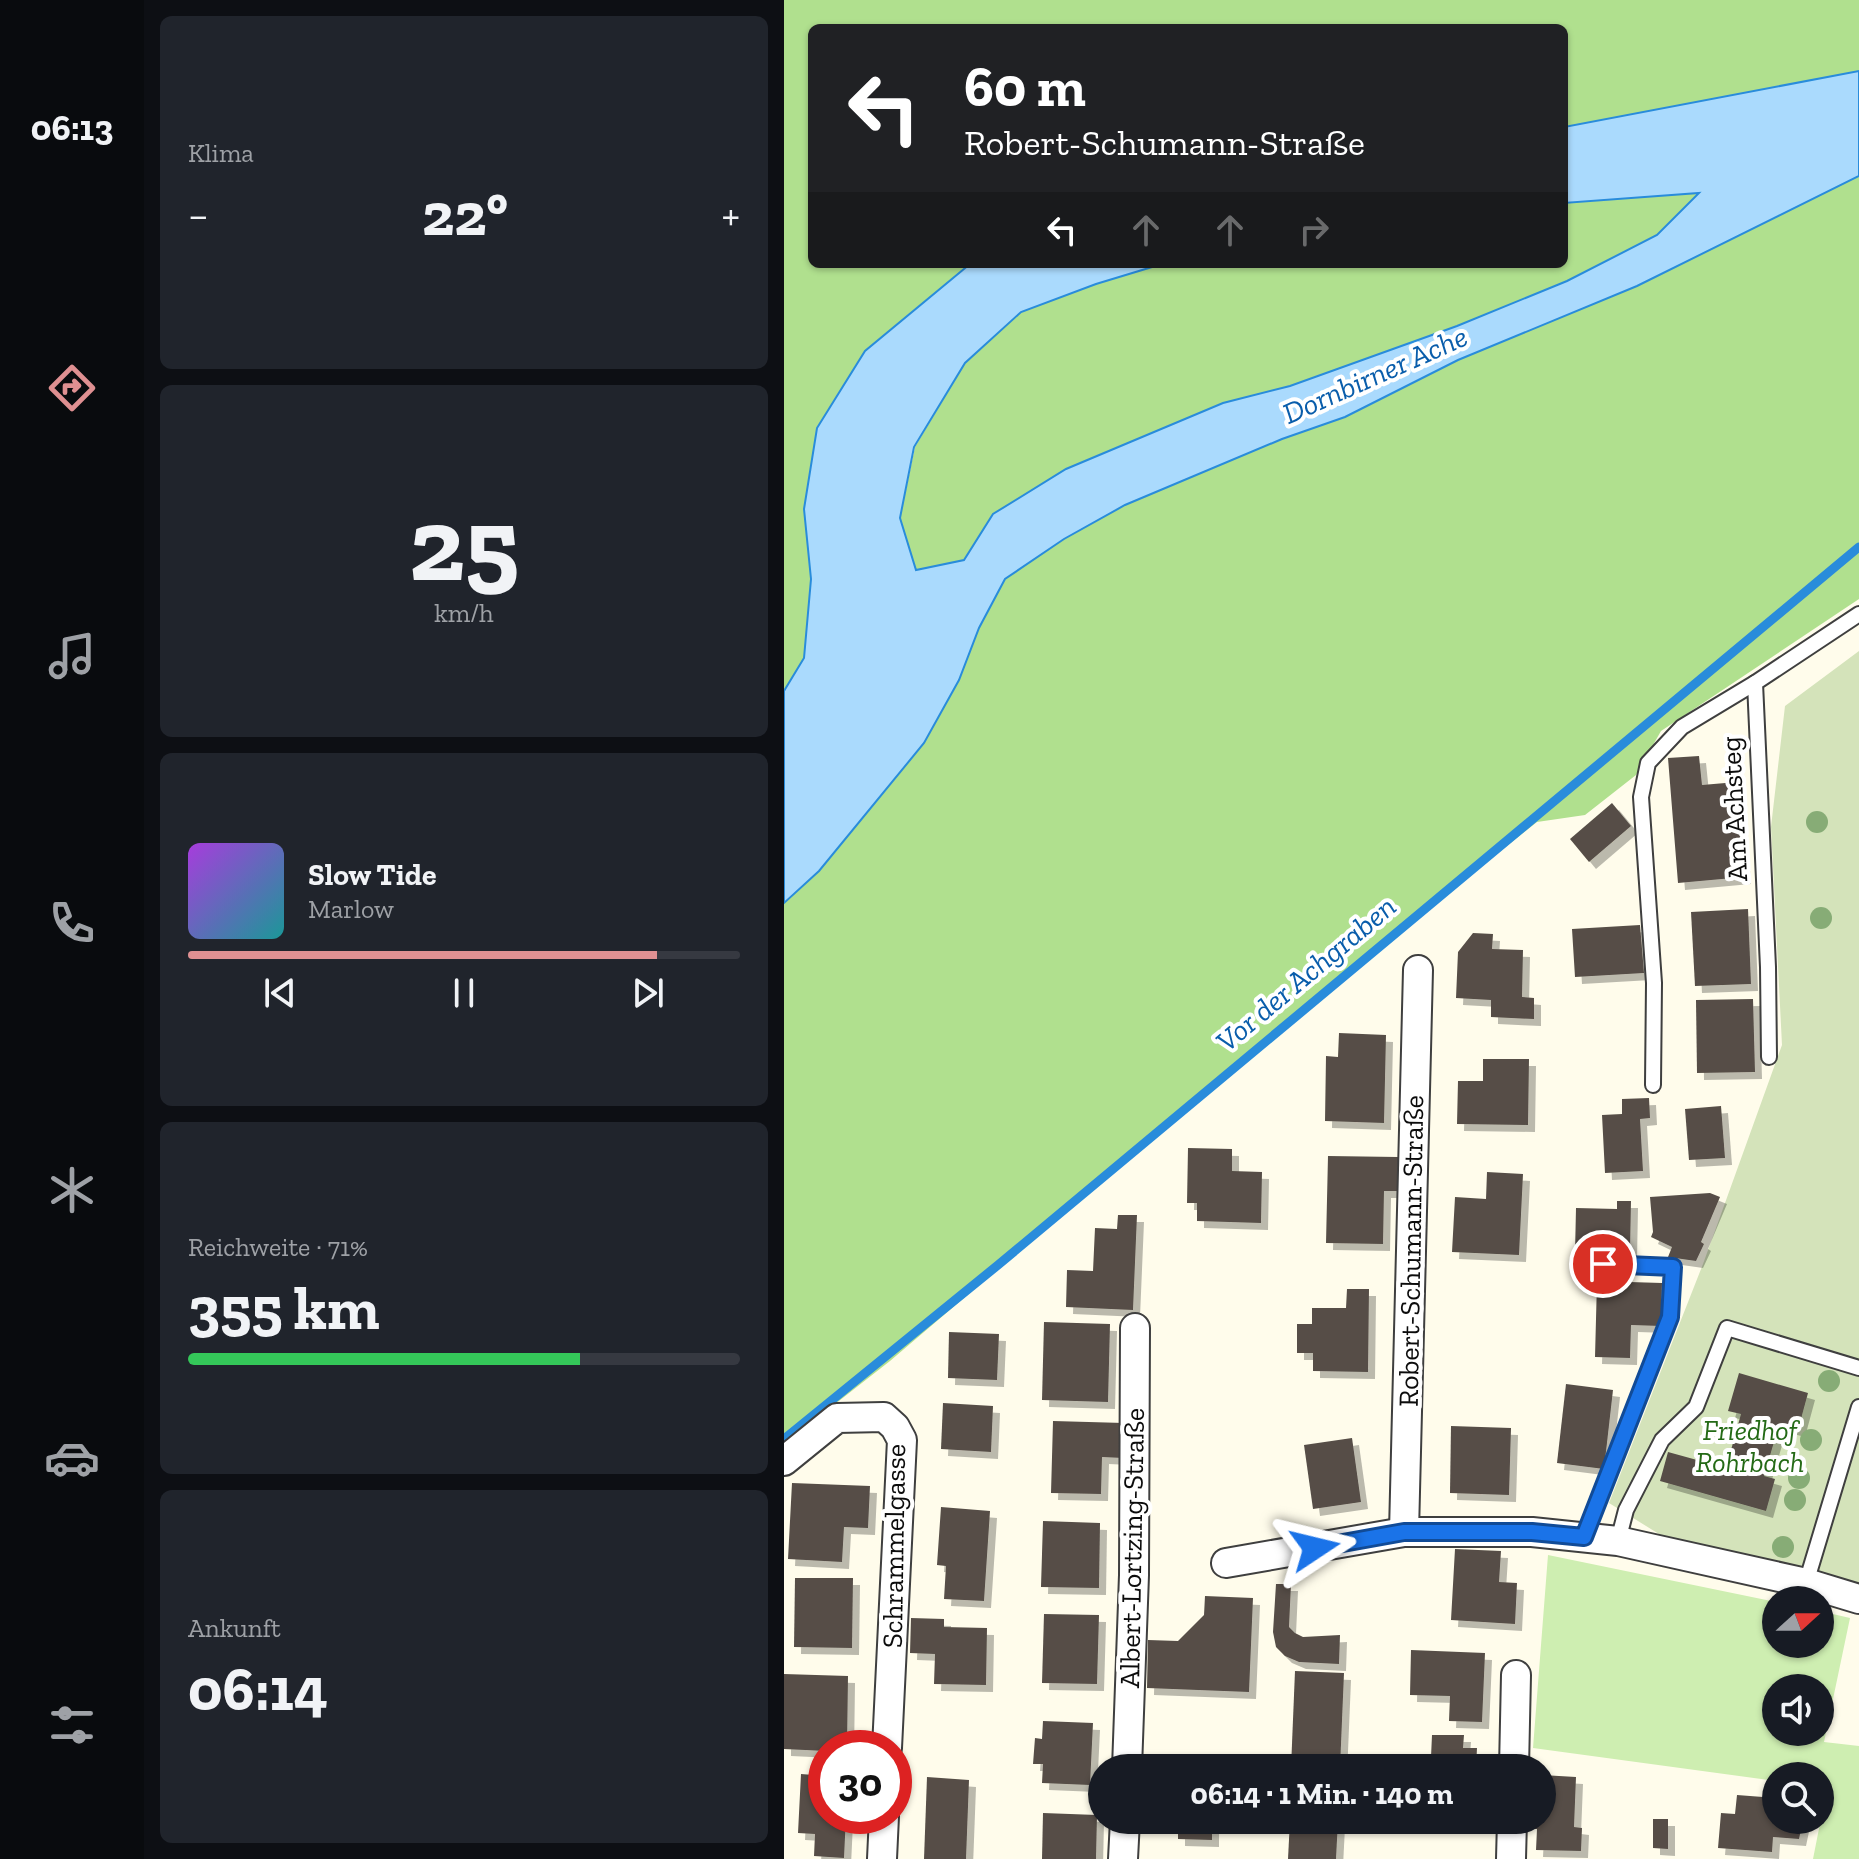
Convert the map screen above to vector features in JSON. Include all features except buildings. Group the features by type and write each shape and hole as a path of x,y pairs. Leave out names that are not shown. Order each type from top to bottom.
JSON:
{"street":[{"name":"Robert-Schumann-Straße","path":"1404,1532 1418,970"},
{"name":"Albert-Lortzing-Straße","path":"1128,1754 1134,1575 1135,1328"},
{"name":"Schrammelgasse","path":"784,1461 837,1418 884,1417 895,1427 902,1440 888,1730"},
{"path":"1226,1563 1404,1532 1532,1532 1618,1541 1806,1583 1859,1599"},
{"path":"1514,1754 1516,1675"},
{"path":"882,1859 883,1834"},
{"path":"1123,1859 1124,1834"},
{"path":"1511,1859 1512,1834"}],"lane":[{"path":"1653,1085 1654,983 1641,797 1648,763 1682,727 1859,614"},
{"name":"Am Achsteg","path":"1755,683 1769,1057"},
{"path":"1584,1537 1670,1317 1671,1304 1673,1267 1603,1264"},
{"path":"1618,1541 1626,1510 1662,1440 1696,1407 1727,1328 1859,1368"},
{"path":"1806,1583 1859,1407"}],"green space":[{"path":"784,0 1859,0 1859,71 1568,126 1568,24 808,24 808,268 965,268 865,351 804,509 811,579 804,658 784,691"},
{"path":"1859,176 1859,599 1661,731 1636,775 1585,815 1537,822 1324,991 890,1361 784,1444 784,903 819,871 924,743 959,680 979,628 1004,579 1064,539 1125,505 1282,439 1345,417 1458,360 1637,286"},
{"path":"1700,192 1657,235 1567,281 1457,326 1290,386 1223,403 993,514 964,560 916,570 900,518 915,447 965,363 1021,312 1149,268 1568,268 1568,203"},
{"name":"Friedhof Rohrbach","path":"1859,651 1859,1588 1667,1539 1609,1503 1703,1264 1782,1045 1771,827 1785,706"},
{"path":"1548,1555 1762,1599 1762,1658 1834,1658 1834,1614 1850,1618 1834,1694 1834,1674 1762,1674 1762,1746 1834,1746 1834,1743 1859,1746 1859,1859 1813,1859 1818,1834 1834,1834 1834,1762 1762,1762 1762,1779 1533,1748"}],"water":[{"name":"Dornbirner Ache","path":"1859,71 1859,176 1637,286 1458,360 1345,417 1282,439 1125,505 1064,539 1005,579 979,628 959,680 924,743 819,871 784,903 784,691 804,658 811,579 804,509 817,428 865,351 965,268 1149,268 1021,312 965,363 914,447 900,518 916,570 964,560 993,514 1066,469 1223,403 1290,386 1457,326 1567,281 1657,235 1699,193 1568,203 1568,126"}],"waterway":[{"name":"Vor der Achgraben","path":"784,1439 998,1265 1859,547"}],"route":[{"path":"1315,1548 1404,1532 1532,1532 1584,1537 1670,1317 1672,1292 1673,1267 1603,1264"}]}
